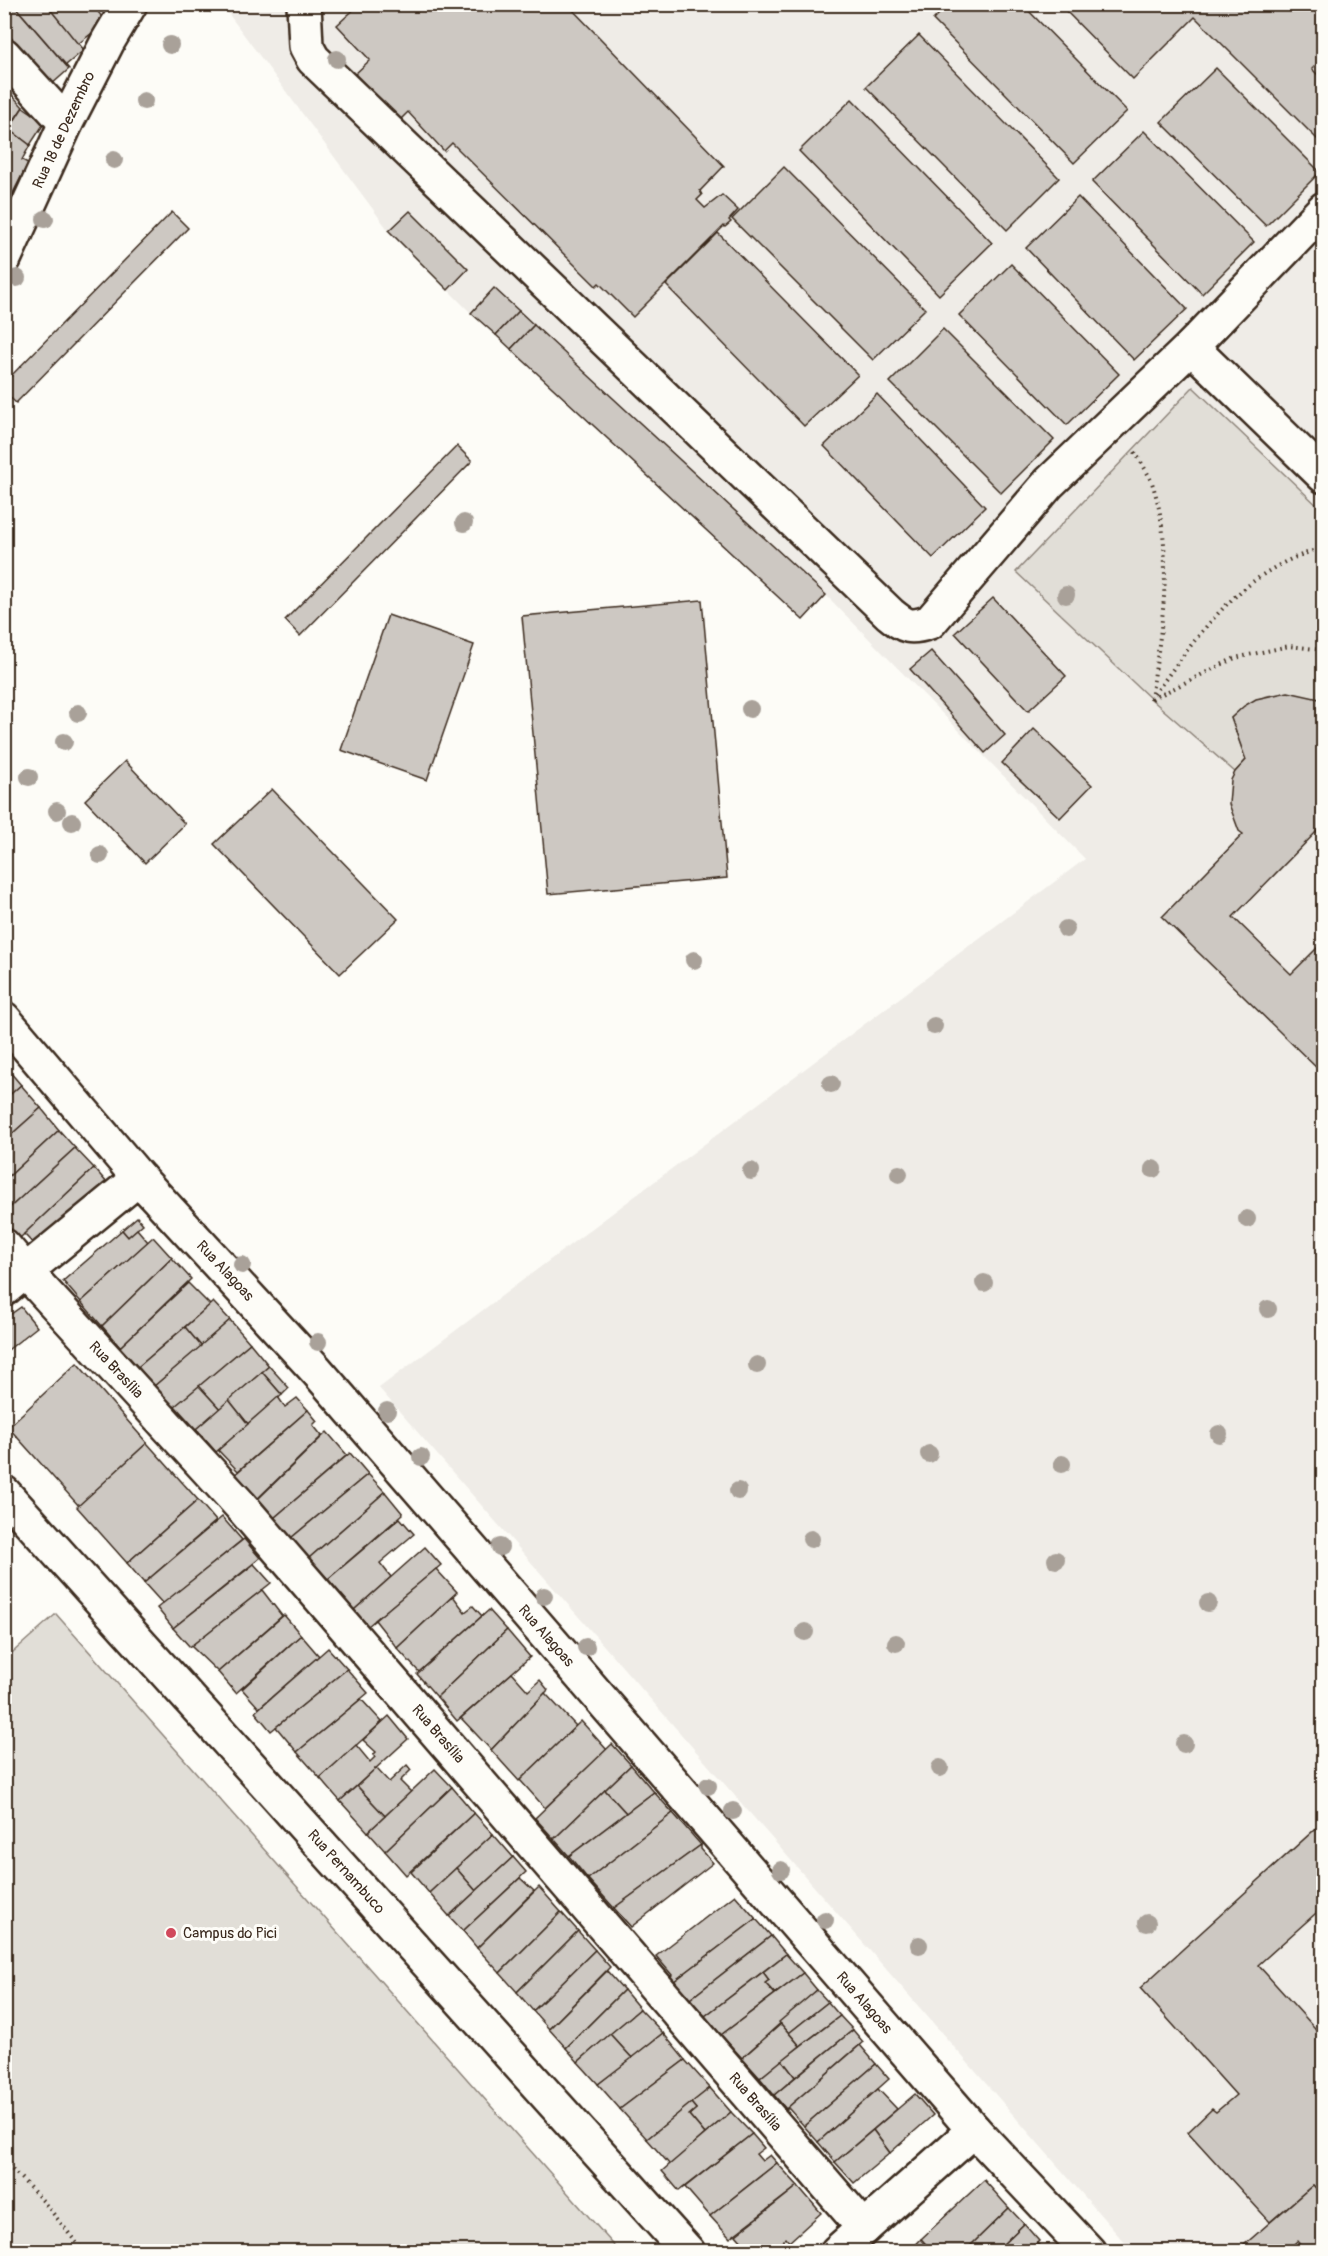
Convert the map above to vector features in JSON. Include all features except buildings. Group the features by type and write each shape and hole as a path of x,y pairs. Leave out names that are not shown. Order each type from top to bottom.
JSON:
{"street":[{"name":"Rua 18 de Dezembro","path":"4,259 66,123 108,41 130,4"},
{"path":"304,4 306,46 313,59 902,624 916,626 930,622 1049,483 1191,347 1323,209"},
{"path":"4,55 66,123"},
{"path":"1191,347 1323,476"},
{"name":"Rua Alagoas","path":"4,1019 139,1178 317,1371 974,2130 1089,2252"},
{"path":"15,1281 139,1178"},
{"name":"Rua Brasília","path":"4,1246 15,1281 240,1505 864,2228"},
{"name":"Rua Pernambuco","path":"4,1493 688,2252"},
{"path":"837,2252 974,2130"}],"path":[{"path":"1117,417 1154,488 1164,536 1166,599 1151,699"},
{"path":"1151,699 1196,638 1238,594 1280,564 1323,547"},
{"path":"1151,699 1235,658 1289,646 1323,650"},
{"path":"4,2161 43,2201 84,2252"}],"shaded area":[{"path":"222,5 1323,5 1323,2251 1132,2251 379,1388 1085,859 827,596 803,620 471,313 389,231"},
{"path":"1193,387 1323,511 1323,700 1297,695 1274,695 1253,701 1242,708 1231,718 1246,760 1235,772 1151,699 1016,572"},
{"name":"Campus do Pici","path":"56,1614 619,2251 5,2251 5,1659"}],"place":[{"name":"Campus do Pici","path":"171,1933"}]}
